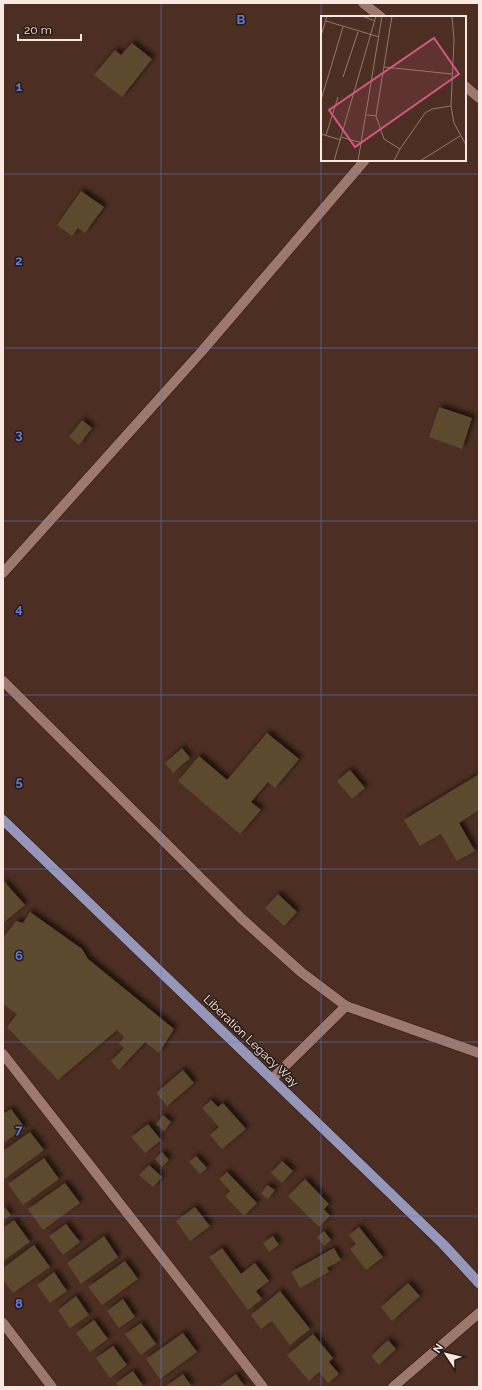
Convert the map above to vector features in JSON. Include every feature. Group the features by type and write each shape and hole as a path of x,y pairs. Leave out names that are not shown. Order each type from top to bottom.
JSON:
{"main road":[{"name":"Liberation Legacy Way","path":"3,820 443,1244 479,1283"}],"street":[{"path":"363,3 380,16"},
{"path":"466,87 479,98"},
{"path":"3,573 202,351 364,161"},
{"path":"3,681 241,918 302,972 346,1006 479,1054"},
{"path":"272,1079 346,1006"},
{"path":"3,1054 263,1387"},
{"path":"393,1387 479,1313"},
{"path":"3,1323 52,1387"}],"building":[{"path":"132,43 152,59 122,97 94,75 115,50 121,55"},
{"path":"81,191 104,207 85,233 78,228 72,236 57,225"},
{"path":"439,407 472,418 462,449 429,437"},
{"path":"82,420 92,428 79,445 69,437"},
{"path":"267,733 299,759 275,788 268,782 251,802 261,810 240,834 178,781 199,756 227,780"},
{"path":"182,748 190,758 173,773 165,763"},
{"path":"350,770 365,788 352,799 337,781"},
{"path":"479,774 479,810 459,823 475,851 457,861 441,834 420,846 404,820"},
{"path":"3,880 25,905 3,923"},
{"path":"278,894 297,912 284,926 265,908"},
{"path":"30,912 82,949 88,959 174,1029 159,1053 145,1042 119,1070 111,1061 124,1048 119,1044 124,1037 117,1030 58,1080 7,1027 17,1014 3,1004 3,938 16,921 23,923"},
{"path":"183,1070 194,1083 167,1106 156,1093"},
{"path":"211,1100 218,1107 223,1103 246,1129 222,1149 210,1135 219,1127 202,1108"},
{"path":"11,1109 25,1128 3,1143 3,1114"},
{"path":"163,1115 171,1122 164,1131 156,1124"},
{"path":"148,1124 161,1140 145,1153 131,1137"},
{"path":"30,1132 44,1150 3,1180 3,1151"},
{"path":"162,1152 169,1160 162,1167 155,1159"},
{"path":"196,1156 207,1168 200,1174 189,1162"},
{"path":"44,1158 59,1179 23,1205 8,1184"},
{"path":"282,1161 293,1171 282,1183 271,1173"},
{"path":"149,1165 162,1177 153,1187 139,1175"},
{"path":"227,1172 257,1203 244,1216 225,1196 230,1191 219,1179"},
{"path":"305,1179 329,1204 324,1209 330,1216 319,1227 288,1196"},
{"path":"65,1183 80,1203 43,1230 28,1209"},
{"path":"267,1185 275,1190 268,1199 261,1194"},
{"path":"3,1205 11,1215 3,1221"},
{"path":"195,1207 210,1226 190,1241 176,1221"},
{"path":"14,1220 30,1242 3,1261 3,1228"},
{"path":"66,1224 80,1242 63,1255 49,1236"},
{"path":"359,1227 383,1257 366,1270 350,1249 356,1244 349,1235"},
{"path":"324,1231 331,1240 324,1246 317,1237"},
{"path":"104,1236 118,1257 81,1284 67,1263"},
{"path":"273,1236 279,1245 269,1252 263,1243"},
{"path":"34,1245 50,1267 13,1293 3,1279 3,1268"},
{"path":"222,1248 241,1274 255,1263 269,1281 256,1291 262,1299 248,1310 209,1257"},
{"path":"334,1248 341,1260 327,1268 329,1272 300,1288 291,1272"},
{"path":"125,1261 138,1279 102,1305 88,1287"},
{"path":"54,1272 67,1291 50,1303 37,1285"},
{"path":"408,1283 420,1296 392,1321 381,1307"},
{"path":"280,1291 310,1329 290,1345 272,1321 261,1329 251,1315"},
{"path":"76,1296 89,1315 70,1328 58,1310"},
{"path":"123,1299 135,1317 119,1328 107,1311"},
{"path":"94,1320 108,1339 90,1352 76,1333"},
{"path":"141,1323 156,1344 141,1355 125,1334"},
{"path":"183,1333 197,1352 160,1379 146,1359"},
{"path":"313,1334 333,1358 329,1362 339,1374 328,1383 319,1372 309,1381 287,1355"},
{"path":"388,1340 396,1349 379,1365 371,1356"},
{"path":"113,1346 127,1365 110,1378 96,1358"},
{"path":"133,1371 144,1387 119,1387 116,1383"},
{"path":"183,1374 192,1387 165,1387"},
{"path":"236,1374 245,1387 218,1387"}]}
